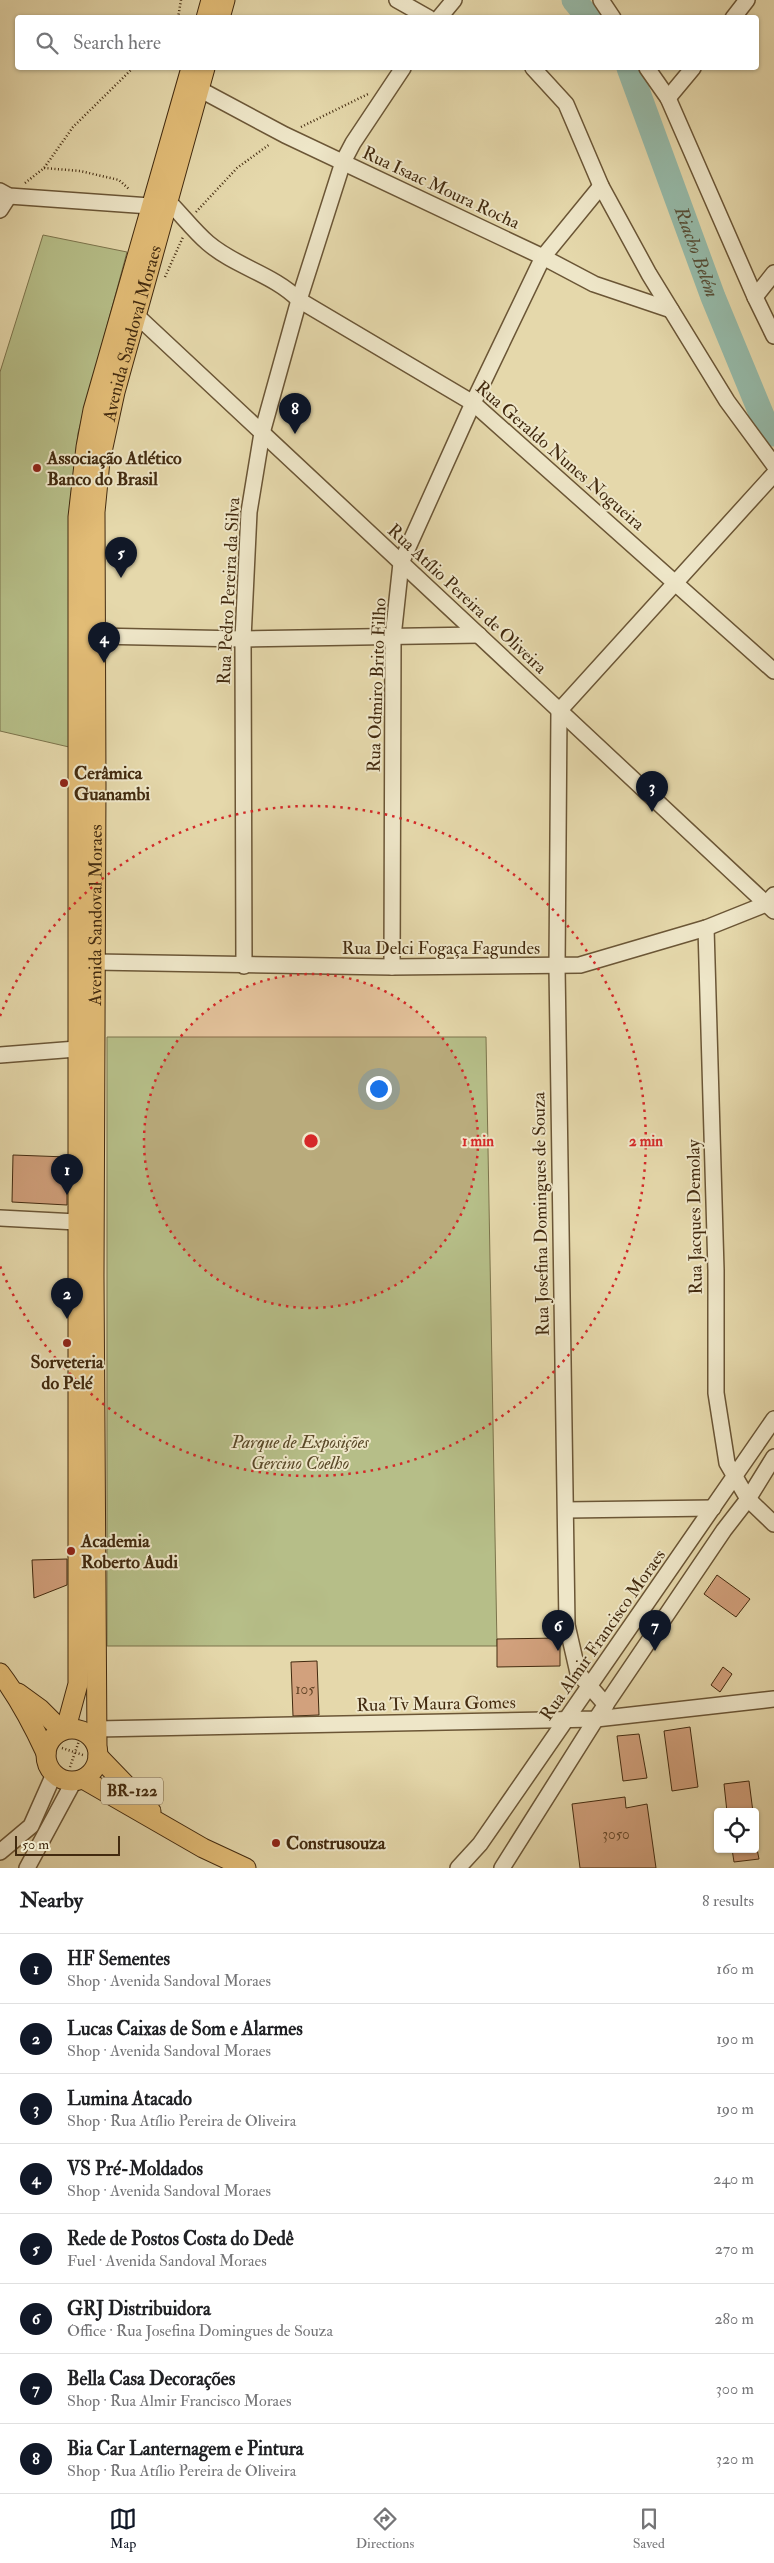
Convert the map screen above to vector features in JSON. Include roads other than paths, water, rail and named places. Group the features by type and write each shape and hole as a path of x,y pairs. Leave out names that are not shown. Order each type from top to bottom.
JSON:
{"main road":[{"path":"207,15 210,0"},
{"path":"221,15 225,0"},
{"name":"Avenida Sandoval Moraes","path":"94,1743 86,1276 78,1222 87,1048 95,962 78,517 86,447 93,410 143,206 190,70"},
{"name":"Avenida Sandoval Moraes","path":"64,1741 78,1684 86,1276 88,762 95,636 95,512 100,461 135,314 204,70"},
{"name":"BR-122","path":"0,1673 12,1688 64,1741"},
{"name":"BR-122","path":"12,1688 40,1709 64,1741"},
{"name":"BR-122","path":"166,1826 87,1734 80,1730 64,1741 48,1766 70,1772 218,1856 246,1868"},
{"name":"BR-122","path":"70,1772 94,1769 94,1743"}],"street":[{"path":"397,0 424,15"},
{"path":"442,15 454,0"},
{"path":"601,0 611,15"},
{"path":"735,15 747,0"},
{"name":"Rua Pedro Pereira da Silva","path":"244,966 243,639 249,512 262,433 299,300 343,162 402,70"},
{"path":"535,70 566,104 601,186 671,310 727,401 774,465"},
{"path":"648,70 668,98 774,336"},
{"path":"668,98 690,70"},
{"name":"Rua Isaac Moura Rocha","path":"199,89 285,135 543,257 594,284 671,310"},
{"name":"Rua Odmiro Brito Filho","path":"392,967 393,637 401,563 473,403 543,257 601,186"},
{"path":"0,210 4,193 143,206"},
{"name":"Rua Geraldo Nunes Nogueira","path":"168,200 208,243 234,260 281,284 299,300 473,403 774,671"},
{"path":"755,297 774,273"},
{"name":"Rua Atílio Pereira de Oliveira","path":"135,314 560,711 771,903"},
{"path":"560,711 774,474"},
{"path":"95,636 243,639 479,635"},
{"name":"Rua Josefina Domingues de Souza","path":"560,711 557,967 559,1204 567,1626 570,1648 578,1673 606,1705"},
{"name":"Rua Delci Fogaça Fagundes","path":"95,962 244,966 557,967 599,960 706,928 771,903"},
{"name":"Rua Jacques Demolay","path":"706,928 716,1270 716,1393 727,1463 748,1499 774,1524"},
{"path":"0,1055 87,1048"},
{"path":"0,1218 78,1222"},
{"name":"Rua Almir Francisco Moraes","path":"458,1868 480,1844 774,1419"},
{"path":"502,1868 596,1719 724,1530 748,1499 774,1457"},
{"path":"566,1510 714,1508"},
{"name":"Rua Tv Maura Gomes","path":"94,1743 596,1719 774,1699"},
{"path":"0,1852 31,1826 70,1772"},
{"path":"27,1868 70,1772"}],"waterway":[{"name":"Riacho Belém","path":"574,0 586,15"},
{"name":"Riacho Belém","path":"630,70 713,297 765,423 774,434"}],"place":[{"name":"Bia Car Lanternagem e Pintura","path":"295,434"},
{"name":"Associação Atlético Banco do Brasil","path":"37,468"},
{"name":"Rede de Postos Costa do Dedê","path":"121,578"},
{"name":"VS Pré-Moldados","path":"104,663"},
{"name":"Cerâmica Guanambi","path":"64,783"},
{"name":"Lumina Atacado","path":"652,812"},
{"name":"HF Sementes","path":"67,1195"},
{"name":"Lucas Caixas de Som e Alarmes","path":"67,1319"},
{"name":"Sorveteria do Pelé","path":"67,1343"},
{"name":"Academia Roberto Audi","path":"71,1551"},
{"name":"GRJ Distribuidora","path":"558,1651"},
{"name":"Bella Casa Decorações","path":"655,1651"},
{"name":"Construsouza","path":"276,1843"}],"park label":[{"name":"Parque de Exposições Gercino Coelho","path":"300,1452"}]}
